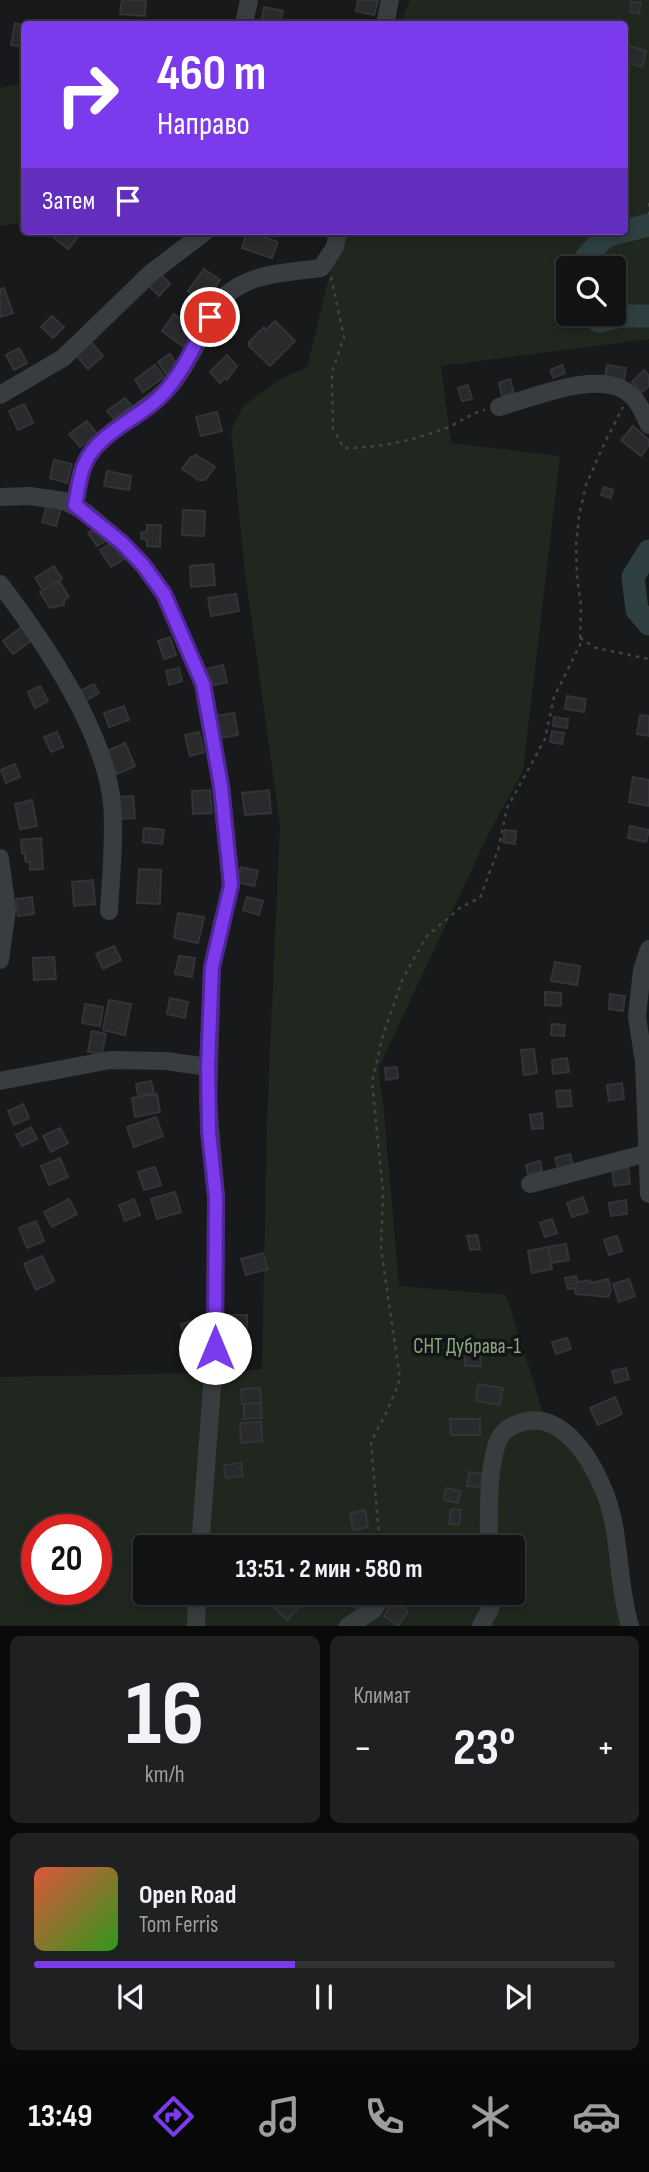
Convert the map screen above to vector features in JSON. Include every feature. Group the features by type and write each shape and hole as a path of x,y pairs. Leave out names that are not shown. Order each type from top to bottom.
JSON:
{"street":[{"path":"245,21 249,0"},
{"path":"386,21 390,0"},
{"path":"0,395 63,358 151,273 201,235"},
{"path":"75,505 81,473 92,451 159,398 173,382 221,300 230,290 249,279 321,268 335,247 337,235"},
{"path":"499,407 577,384 612,384 631,395 649,425"},
{"path":"0,497 53,498 75,505 122,543 155,579 164,594 203,684 221,786 231,885 212,967 208,1066 209,1132 216,1197 215,1348 201,1535"},
{"path":"0,584 17,606 78,703 103,760 113,821 109,911"},
{"path":"0,859 8,911 0,960"},
{"path":"649,949 642,970 637,1017 644,1062 649,1194"},
{"path":"0,1081 110,1060 166,1061 208,1066"},
{"path":"530,1184 648,1153"},
{"path":"489,1535 489,1503 498,1440 506,1429 523,1421 546,1422 557,1427 569,1436 594,1468 610,1506 616,1531 621,1586 630,1626"},
{"path":"196,1626 197,1605"},
{"path":"348,1626 373,1610 376,1605"},
{"path":"481,1626 490,1605"}],"path":[{"path":"649,203 649,216"},
{"path":"321,268 331,276 335,286 344,337 332,372 332,429 344,448 371,448 410,440 450,426 474,412 499,407"},
{"path":"379,1535 371,1442 400,1379 381,1248 382,1181 372,1083 380,1047 403,978 427,936 461,907 480,898 498,850 507,808 545,739 554,697 580,645 581,605 576,555 579,516 586,485 604,444 631,395"},
{"path":"580,638 596,648 649,659"}],"green space":[{"name":"СНТ Дубрава-1","path":"410,0 649,0 649,339 441,366 451,443 560,456 523,771 488,835 378,1069 399,1286 506,1295 546,1422 557,1427 603,1488 621,1626 0,1626 0,1377 207,1373 262,1369 267,1119 280,825 245,573 231,430 243,406 282,378 307,367 339,235 628,235 628,21 401,21"},
{"path":"21,85 21,222 0,226 0,88"}],"building":[{"path":"122,0 146,0 145,16 120,14"},
{"path":"358,0 378,0 374,15 356,11"},
{"path":"631,2 641,3 639,13 630,12"},
{"path":"264,7 283,11 281,21 261,21"},
{"path":"15,23 21,24 21,47 11,45"},
{"path":"628,46 646,51 642,67 628,63"},
{"path":"55,235 80,235 68,249 53,237"},
{"path":"246,235 258,235 278,242 272,258 242,248"},
{"path":"204,269 220,280 204,303 188,291"},
{"path":"160,273 170,284 159,296 148,285"},
{"path":"4,288 13,313 0,317 0,289"},
{"path":"174,314 196,330 184,347 162,331"},
{"path":"52,316 64,327 53,338 41,327"},
{"path":"275,321 295,341 270,366 249,346 249,342 264,327 266,330"},
{"path":"91,342 103,356 88,369 76,355"},
{"path":"19,348 27,363 14,370 6,355"},
{"path":"170,354 178,366 166,374 158,362"},
{"path":"227,355 237,366 227,380 225,378 220,383 210,372"},
{"path":"155,365 164,377 143,392 135,380"},
{"path":"562,365 565,373 553,378 550,370"},
{"path":"607,365 626,368 624,380 605,377"},
{"path":"644,370 649,376 649,386 642,392 632,382"},
{"path":"510,379 514,393 502,396 499,383"},
{"path":"468,385 472,399 462,401 458,388"},
{"path":"125,398 132,406 114,419 107,411"},
{"path":"24,404 33,423 18,430 9,411"},
{"path":"217,412 222,431 201,436 196,417"},
{"path":"87,421 97,434 80,447 69,434"},
{"path":"633,426 649,440 649,445 641,456 621,440"},
{"path":"196,455 215,467 205,480 199,480 182,469 190,458"},
{"path":"54,460 72,464 67,483 50,478"},
{"path":"107,471 131,476 129,490 104,486"},
{"path":"604,487 613,490 611,498 601,495"},
{"path":"47,504 61,508 56,526 42,522"},
{"path":"183,510 205,511 204,536 182,535"},
{"path":"100,525 109,539 97,546 88,533"},
{"path":"147,525 161,525 160,547 147,546 147,540 141,538 141,533 147,531"},
{"path":"117,540 127,557 111,567 100,550"},
{"path":"213,564 215,585 191,587 190,566"},
{"path":"54,566 62,579 43,590 35,578"},
{"path":"59,581 69,597 64,600 64,605 50,608 40,592"},
{"path":"236,594 239,611 211,616 208,598"},
{"path":"22,627 32,640 13,654 3,641"},
{"path":"170,637 176,655 164,659 158,641"},
{"path":"223,665 227,682 210,686 206,669"},
{"path":"179,668 182,681 169,685 166,671"},
{"path":"94,684 99,693 83,702 78,692"},
{"path":"40,686 48,701 35,708 28,692"},
{"path":"567,696 586,699 584,712 565,709"},
{"path":"124,706 129,720 109,727 104,713"},
{"path":"234,713 238,735 219,738 215,716"},
{"path":"640,715 649,716 649,736 637,734"},
{"path":"554,717 568,719 567,728 553,726"},
{"path":"552,731 564,733 562,744 550,742"},
{"path":"57,732 63,747 51,752 44,737"},
{"path":"199,732 204,752 190,756 185,735"},
{"path":"125,743 135,766 117,774 107,751"},
{"path":"15,764 20,777 6,783 1,770"},
{"path":"633,777 649,780 649,806 629,802"},
{"path":"210,790 212,813 193,814 192,791"},
{"path":"269,790 271,813 245,815 242,793"},
{"path":"133,796 135,818 119,819 118,797"},
{"path":"32,800 37,826 20,829 15,804"},
{"path":"630,826 649,830 646,842 628,838"},
{"path":"144,828 164,830 162,844 143,842"},
{"path":"505,830 516,831 515,844 503,842"},
{"path":"41,838 43,869 30,870 30,862 26,862 22,853 21,840"},
{"path":"241,867 258,871 254,886 237,882"},
{"path":"139,869 161,870 160,904 137,903"},
{"path":"93,880 95,904 74,906 72,882"},
{"path":"32,897 34,914 18,916 16,899"},
{"path":"247,897 263,901 259,915 243,910"},
{"path":"178,913 204,917 198,943 174,938"},
{"path":"114,946 121,960 103,969 96,954"},
{"path":"179,956 195,958 192,977 175,974"},
{"path":"54,957 56,979 34,980 33,958"},
{"path":"555,962 580,966 577,985 551,981"},
{"path":"545,992 561,993 561,1006 545,1005"},
{"path":"610,994 625,996 623,1011 609,1009"},
{"path":"170,998 188,1002 185,1018 167,1014"},
{"path":"109,1000 131,1004 125,1035 103,1030"},
{"path":"85,1004 103,1007 100,1026 82,1023"},
{"path":"552,1024 565,1025 564,1036 551,1035"},
{"path":"92,1031 106,1034 102,1054 88,1052"},
{"path":"534,1049 537,1073 524,1075 521,1050"},
{"path":"567,1058 569,1072 553,1074 552,1060"},
{"path":"397,1067 398,1078 386,1080 385,1068"},
{"path":"151,1081 154,1093 138,1096 136,1084"},
{"path":"622,1083 624,1099 609,1101 607,1085"},
{"path":"570,1090 572,1106 558,1107 556,1091"},
{"path":"157,1094 160,1112 135,1117 132,1098"},
{"path":"23,1104 29,1118 14,1125 8,1111"},
{"path":"542,1113 543,1128 532,1129 530,1115"},
{"path":"156,1117 163,1136 134,1147 127,1127"},
{"path":"31,1127 37,1139 22,1146 16,1135"},
{"path":"60,1128 68,1143 51,1152 43,1136"},
{"path":"570,1154 573,1166 558,1169 555,1158"},
{"path":"60,1158 68,1177 49,1185 41,1166"},
{"path":"540,1161 542,1171 528,1175 526,1165"},
{"path":"155,1167 161,1185 144,1190 138,1172"},
{"path":"628,1167 630,1184 614,1186 612,1169"},
{"path":"175,1192 181,1212 157,1219 151,1199"},
{"path":"583,1197 588,1212 572,1217 567,1203"},
{"path":"69,1199 77,1214 52,1227 44,1212"},
{"path":"134,1199 140,1215 125,1221 119,1205"},
{"path":"626,1200 627,1214 611,1216 609,1203"},
{"path":"552,1219 557,1233 545,1237 540,1223"},
{"path":"36,1221 44,1241 27,1248 19,1228"},
{"path":"477,1235 480,1249 470,1250 467,1236"},
{"path":"617,1236 622,1251 609,1255 604,1240"},
{"path":"566,1244 569,1260 551,1263 548,1247"},
{"path":"548,1247 552,1269 532,1273 528,1251"},
{"path":"263,1253 268,1269 246,1275 241,1259"},
{"path":"42,1256 54,1281 36,1290 24,1264"},
{"path":"576,1276 577,1282 590,1280 591,1283 608,1279 611,1290 608,1297 576,1294 574,1288 568,1289 565,1278"},
{"path":"629,1279 635,1296 619,1302 613,1284"},
{"path":"221,1315 247,1315 247,1332 221,1332"},
{"path":"192,1321 198,1341 186,1344 181,1324"},
{"path":"230,1334 245,1334 244,1369 229,1369"},
{"path":"567,1338 571,1349 556,1354 552,1342"},
{"path":"465,1351 480,1351 481,1366 465,1366"},
{"path":"626,1368 629,1379 615,1383 612,1371"},
{"path":"478,1384 503,1388 500,1405 476,1401"},
{"path":"260,1388 261,1403 242,1404 241,1389"},
{"path":"615,1397 622,1414 598,1425 590,1408"},
{"path":"261,1403 262,1418 244,1419 244,1404"},
{"path":"450,1419 480,1419 480,1435 451,1435"},
{"path":"261,1422 262,1441 241,1443 240,1423"},
{"path":"241,1463 243,1476 226,1478 224,1465"},
{"path":"469,1472 483,1474 481,1487 467,1486"},
{"path":"446,1488 460,1491 458,1503 444,1500"},
{"path":"451,1509 461,1510 459,1525 449,1524"},
{"path":"365,1510 368,1527 353,1530 350,1513"},
{"path":"272,1605 299,1607 287,1620"},
{"path":"353,1605 364,1605 359,1611"},
{"path":"391,1605 400,1605 408,1611 398,1626 384,1616"}],"waterway":[{"path":"628,230 649,225"},
{"path":"588,256 609,235"},
{"path":"626,316 649,316"},
{"path":"649,551 633,577 637,610 649,624"}],"route":[{"path":"210,317 182,369 159,398 92,451 81,473 75,505 122,543 155,579 164,594 203,684 221,786 231,885 212,967 208,1066 209,1132 216,1197 215,1348"}]}
